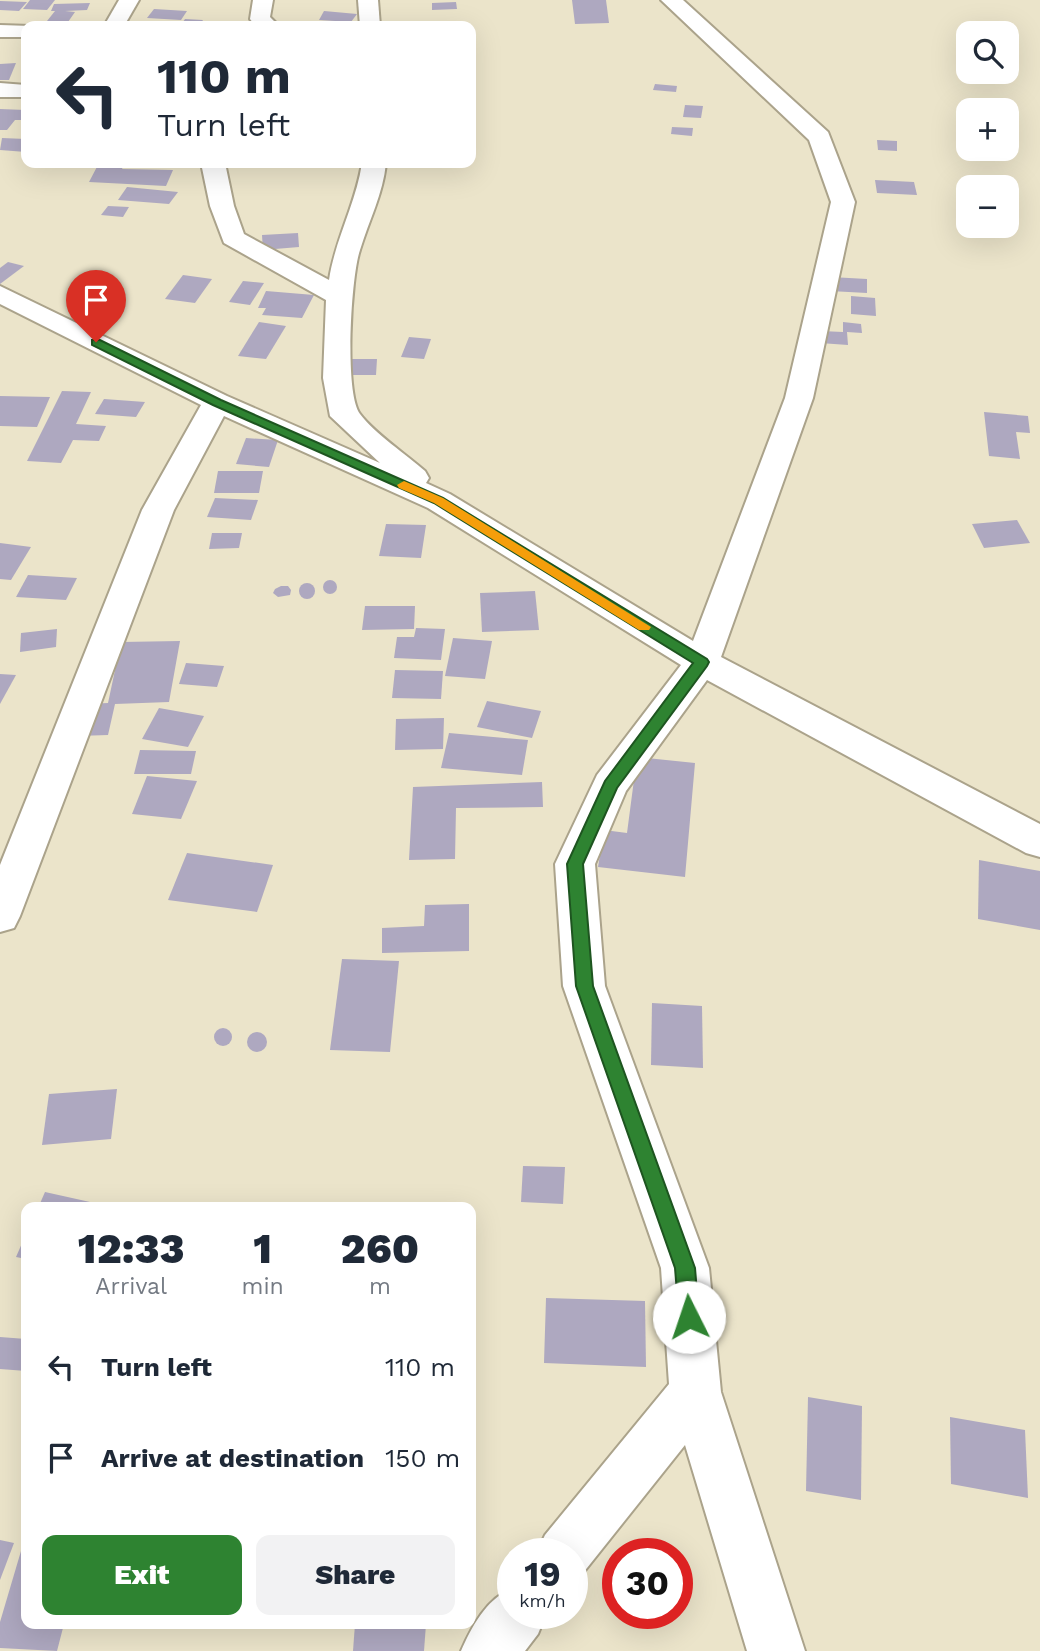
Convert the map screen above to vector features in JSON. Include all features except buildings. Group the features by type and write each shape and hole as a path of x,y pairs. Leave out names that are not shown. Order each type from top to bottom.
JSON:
{"street":[{"path":"117,21 129,0"},
{"path":"368,0 370,21"},
{"path":"671,0 820,136 843,202 799,398 702,662 610,785 575,864 584,986 685,1268 695,1392 776,1651"},
{"path":"0,31 21,31"},
{"path":"0,90 21,91"},
{"path":"214,168 222,206 233,238 339,297"},
{"path":"373,168 370,192 346,252 339,297 337,378 345,416 439,500"},
{"path":"0,294 217,402 439,500 702,662 1040,842"},
{"path":"0,916 158,510 217,402"},
{"path":"577,1538 695,1392"},
{"path":"489,1651 507,1629"}],"slow traffic":[{"path":"404,485 439,500 644,627"}],"route":[{"path":"96,342 217,402 439,500 702,662 610,785 575,864 584,986 685,1268 689,1317"}]}
